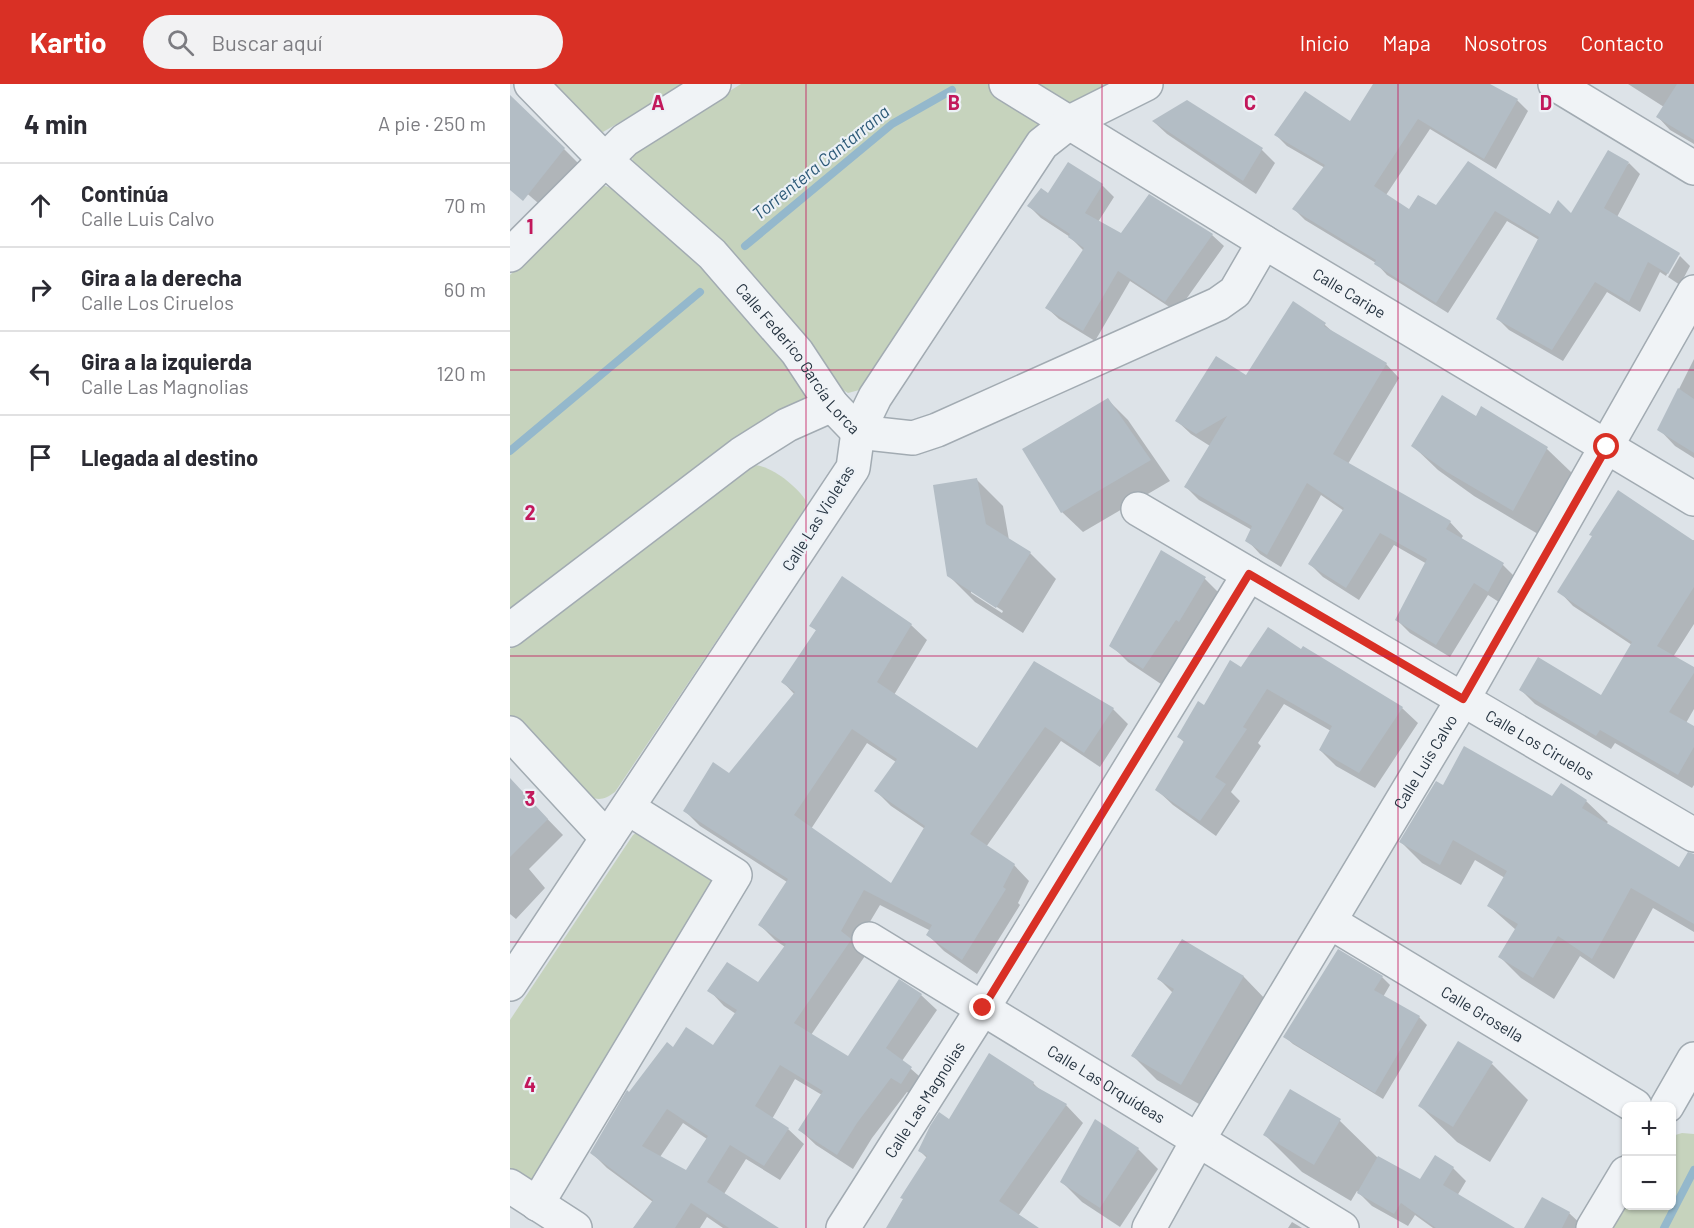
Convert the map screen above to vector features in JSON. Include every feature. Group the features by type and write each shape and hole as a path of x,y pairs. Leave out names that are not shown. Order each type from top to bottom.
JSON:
{"street":[{"name":"Calle Federico García Lorca","path":"531,84 604,159 712,254 797,352 832,405 858,432 913,438 937,430 1218,304 1235,292 1264,242"},
{"path":"510,255 625,140 714,84"},
{"name":"Calle Caripe","path":"1006,84 1264,242 1694,499"},
{"name":"Calle Las Violetas","path":"510,984 853,468 858,432 875,397 1042,144 1070,122 1146,84"},
{"path":"1555,84 1694,168"},
{"name":"Calle Luis Calvo","path":"1149,1228 1198,1140 1463,699 1694,292"},
{"path":"510,630 741,454 787,426 832,405"},
{"name":"Calle Los Ciruelos","path":"1138,509 1694,835"},
{"name":"Calle Las Magnolias","path":"843,1228 983,1008 1249,574"},
{"path":"510,733 608,838"},
{"path":"537,1204 735,875 628,808"},
{"name":"Calle Grosella","path":"1330,922 1627,1102"},
{"name":"Calle Las Orquídeas","path":"869,939 1342,1228"},
{"path":"1678,1103 1694,1059"},
{"path":"1593,1228 1622,1180"},
{"path":"510,1186 575,1228"}],"green space":[{"path":"550,84 685,84 603,132 592,126"},
{"path":"741,84 1112,84 1037,127 863,389 848,393 837,386 639,172 632,159 638,148"},
{"path":"600,184 619,191 725,287 806,384 808,399 510,615 510,275"},
{"path":"753,465 775,472 790,483 806,501 804,510 615,792 599,799 588,796 510,716 510,649"},
{"path":"639,831 718,875 539,1185 510,1170 510,1020 633,835"},
{"path":"1694,1134 1694,1228 1606,1228 1622,1201 1622,1210 1676,1210 1676,1135"}],"building":[{"path":"1373,84 1490,84 1518,99 1484,159 1418,119 1374,186 1409,209 1418,195 1436,205 1468,161 1550,214 1558,200 1571,213 1608,150 1629,162 1604,208 1680,253 1668,274 1648,262 1629,302 1595,282 1552,350 1496,319 1539,237 1495,211 1436,303 1374,264 1376,260 1292,209 1325,165 1274,135 1305,91 1350,121"},
{"path":"1677,84 1694,84 1694,140 1656,117"},
{"path":"510,95 565,148 523,201 510,190"},
{"path":"1187,100 1263,148 1243,181 1152,121"},
{"path":"1068,162 1103,184 1085,213 1121,233 1149,194 1213,234 1165,302 1118,271 1083,331 1045,308 1084,248 1068,237 1070,234 1027,206 1041,188 1048,193"},
{"path":"1293,301 1326,323 1324,326 1387,363 1333,454 1451,521 1446,529 1504,563 1488,592 1474,583 1436,645 1395,620 1427,559 1380,533 1346,588 1308,564 1344,508 1307,483 1267,555 1245,541 1252,526 1184,487 1227,416 1196,434 1175,421 1216,356 1246,375"},
{"path":"1678,388 1694,399 1694,453 1657,430"},
{"path":"1442,395 1476,416 1481,406 1548,447 1513,511 1447,472 1411,446"},
{"path":"1108,398 1151,460 1061,513 1022,449"},
{"path":"977,478 986,524 1031,552 996,608 947,576 933,485"},
{"path":"1618,490 1694,541 1694,587 1657,646 1694,667 1694,673 1669,712 1694,726 1694,747 1678,775 1600,730 1596,736 1519,690 1538,657 1601,695 1632,642 1557,592"},
{"path":"1161,550 1206,577 1179,622 1176,620 1143,669 1109,646"},
{"path":"842,576 912,624 877,682 977,748 1034,661 1114,708 1084,753 1045,727 970,834 1015,864 1003,887 1006,889 962,960 926,935 932,925 864,890 841,931 851,940 794,1023 848,1056 899,979 922,994 886,1048 912,1067 901,1084 891,1078 857,1123 837,1155 798,1130 823,1091 780,1065 755,1106 789,1128 764,1166 730,1145 707,1182 779,1228 729,1228 691,1203 675,1228 633,1228 653,1200 590,1153 627,1090 629,1092 667,1042 673,1047 686,1027 713,1045 737,1010 707,991 727,962 758,982 786,944 758,925 788,879 683,811 713,762 729,773 795,692 781,682 816,630 809,626","holes":["852,729 897,759 874,791 925,826 891,883 794,815","667,1109 708,1136 686,1170 642,1146"]},
{"path":"1268,627 1301,649 1303,646 1403,707 1359,773 1319,750 1332,726 1267,689 1243,727 1247,729 1215,777 1226,784 1200,821 1155,790 1184,741 1177,737 1198,701 1204,705 1230,660 1241,667"},
{"path":"1464,746 1552,796 1561,783 1587,800 1582,808 1679,867 1688,852 1694,854 1694,924 1631,888 1592,959 1558,936 1533,978 1498,957 1518,924 1487,906 1507,871 1453,840 1440,865 1399,842 1436,781 1443,785"},
{"path":"510,778 548,819 510,857"},
{"path":"1182,939 1244,976 1181,1085 1131,1056 1174,989 1157,979"},
{"path":"1338,949 1383,976 1374,990 1420,1016 1375,1093 1283,1037"},
{"path":"1458,1041 1493,1062 1453,1127 1418,1106"},
{"path":"989,1053 1034,1082 1033,1085 1067,1104 999,1201 1039,1228 886,1228 903,1199 900,1198 927,1156 918,1151 930,1126 939,1112 949,1119"},
{"path":"1290,1089 1341,1119 1314,1165 1263,1135"},
{"path":"1095,1119 1139,1148 1100,1208 1060,1182"},
{"path":"1435,1155 1454,1167 1443,1185 1515,1228 1436,1228 1401,1203 1394,1214 1357,1193 1378,1156 1420,1179"},
{"path":"1542,1197 1570,1212 1562,1228 1524,1228"}],"waterway":[{"name":"Torrentera Cantarrana","path":"745,246 892,124 952,90"},
{"name":"Torrentera Cantarrana","path":"510,451 700,292"},
{"path":"1664,1228 1694,1170"}],"route":[{"path":"983,1008 1249,574 1463,699 1607,447"}]}
